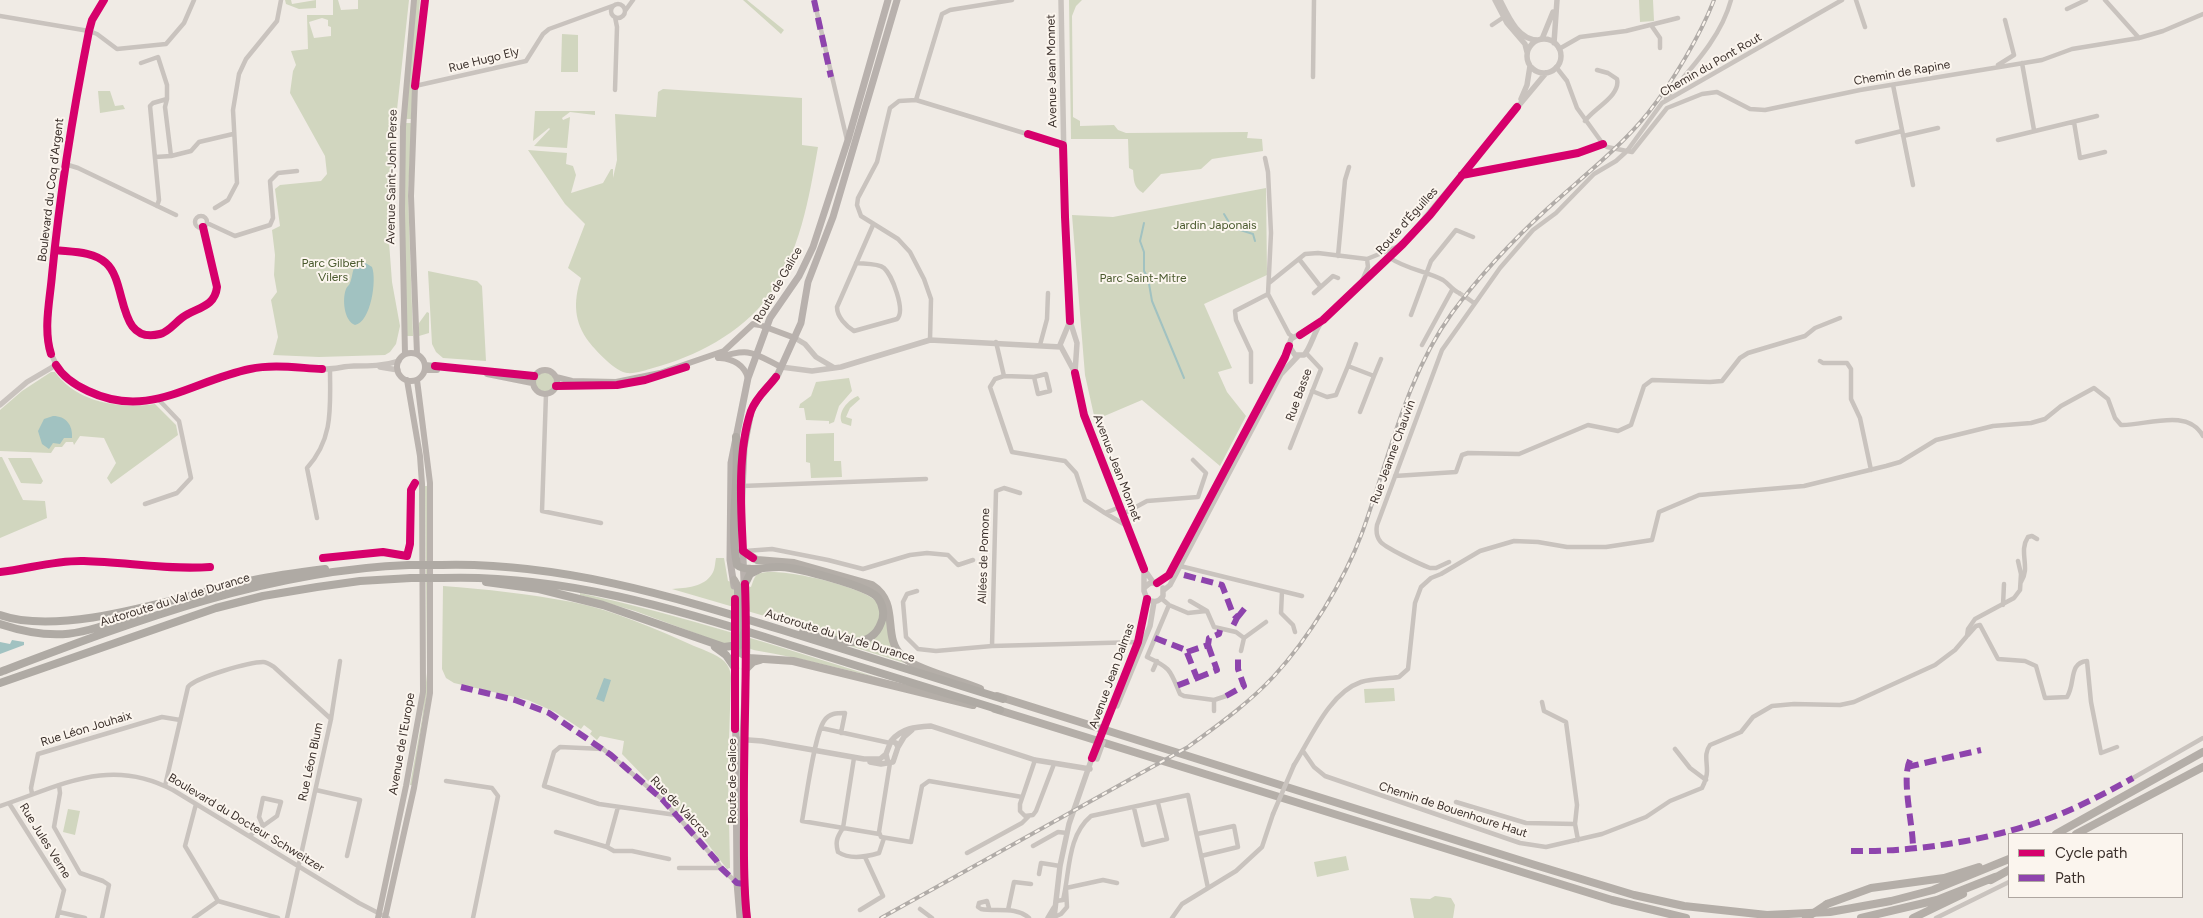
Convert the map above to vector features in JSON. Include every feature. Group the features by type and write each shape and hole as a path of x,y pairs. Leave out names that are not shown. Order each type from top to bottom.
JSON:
{"highway":[{"path":"718,610 846,642 868,638 880,628 883,614 881,604 876,595 866,588 793,569 744,568 738,566 736,562 736,437"},
{"path":"743,551 757,560 794,563 872,585 887,602 893,640 898,651 905,659 1003,699 1634,895 1698,908 1766,915 1799,914 1854,908 1933,890 2008,858"},
{"path":"0,615 19,620 48,622 94,617 180,599 253,580 334,568 377,566"},
{"name":"Autoroute du Val de Durance","path":"0,672 103,634 250,588 377,566 492,566 571,574 631,586 718,610 1003,699"},
{"path":"745,584 752,572 767,567"},
{"name":"Autoroute du Val de Durance","path":"0,683 216,608 264,596 360,581 489,577 534,582 633,599 764,636 1000,710"},
{"path":"442,578 517,586 562,594 620,610 724,647 736,645 746,629"},
{"path":"734,580 738,587 736,599 736,645 741,653 747,657 812,665 1000,710 1587,892 1686,918"},
{"path":"0,624 37,634 73,634 107,625 180,599"},
{"path":"707,642 723,653 735,668"},
{"path":"0,688 85,652"},
{"path":"746,669 753,662 767,658"},
{"path":"2058,833 2203,752"},
{"path":"2078,833 2203,767"},
{"path":"1806,918 1827,904 1859,891 1944,878 2008,858"},
{"path":"1913,918 2008,870"},
{"path":"1861,918 1937,900 1995,877"}],"main road":[{"name":"Avenue Saint-John Perse","path":"405,354 402,204 403,127 414,0"},
{"name":"Avenue Saint-John Perse","path":"417,354 411,196 416,86 425,0"},
{"name":"Route de Galice","path":"734,580 730,560 729,509 731,463 748,378 772,314 799,276 813,247 848,140 888,0"},
{"name":"Route de Galice","path":"740,918 743,739 747,657 742,486 744,446 751,411 781,367 803,316 808,282 833,217 897,0"},
{"path":"556,377 554,390 546,394 537,392 532,383 534,376 544,369 553,373 556,377 598,383 635,380 720,353 730,347 752,324 795,338"},
{"path":"556,386 617,385 645,380 742,351 756,355 781,367"},
{"path":"417,380 407,380 400,375 398,370 399,361 405,354 417,354 422,358 425,368"},
{"path":"719,358 738,363 743,367 748,378"},
{"path":"425,368 534,376"},
{"path":"425,368 417,380 429,474 426,572"},
{"path":"425,368 462,371 532,383"},
{"path":"407,380 421,465 426,572"},
{"name":"Avenue de l'Europe","path":"383,917 421,704 426,572"},
{"name":"Route de Galice","path":"736,645 735,739 740,884 747,918"}],"street":[{"name":"Boulevard du Coq d'Argent","path":"56,365 49,347 47,332 65,164 88,31 104,0"},
{"path":"0,16 88,31 97,34 116,49 166,44 184,23 194,0"},
{"path":"215,208 228,200 237,183 233,110 239,74 246,59 278,21 281,0"},
{"path":"814,0 837,103 848,140"},
{"path":"916,100 942,14 950,10 1012,0"},
{"name":"Avenue Jean Monnet","path":"1061,0 1064,217 1070,320 1074,338"},
{"path":"1313,77 1314,0"},
{"path":"1495,0 1504,17 1525,44 1530,66 1537,72 1546,73 1556,68 1560,58 1559,49 1554,43 1529,39 1521,32 1500,0"},
{"path":"1662,103 1701,57 1728,14 1732,0"},
{"name":"Chemin du Pont Rout","path":"1627,151 1662,103 1842,0"},
{"path":"1856,0 1865,27"},
{"path":"2067,9 2086,0"},
{"path":"2105,0 2139,38"},
{"path":"617,27 632,1"},
{"name":"Rue Hugo Ely","path":"416,86 526,61 543,34 549,29 632,1"},
{"path":"1527,52 1532,44 1540,40 1556,3"},
{"path":"1554,43 1556,3"},
{"path":"615,90 617,27 611,10 617,5 622,6 625,11"},
{"name":"Rue Hugo Ely","path":"599,12 613,15"},
{"name":"Chemin de Rapine","path":"1627,151 1632,152 1667,108 1702,94 1717,92 1750,109 1765,110 1893,84 2042,60 2072,49 2139,38 2163,31 2203,14"},
{"path":"613,15 622,17"},
{"path":"1492,25 1504,17"},
{"path":"1559,49 1580,37 1651,25 1678,18"},
{"path":"1995,67 2014,55 2005,20"},
{"path":"1651,25 1660,38 1660,48"},
{"path":"141,63 158,58 167,85 165,107 170,156"},
{"path":"2022,63 2034,130"},
{"name":"Route d'Éguilles","path":"1517,107 1528,85 1530,66"},
{"path":"1556,68 1568,81 1577,108 1603,144 1607,148 1627,151"},
{"path":"1585,121 1590,113 1616,91 1619,86 1618,79 1608,73 1597,70"},
{"name":"Route d'Éguilles","path":"1300,336 1323,320 1390,258 1462,175 1546,73"},
{"path":"1893,84 1913,185"},
{"path":"157,206 159,200 150,106 153,103 166,99"},
{"path":"930,340 932,306 924,279 906,246 890,234 873,225 859,212 858,198 877,162 890,108 898,100 916,100 1063,145"},
{"path":"1998,140 2097,116"},
{"path":"2074,122 2080,158 2105,152"},
{"path":"1857,142 1938,128"},
{"path":"155,157 191,151 199,142 233,134"},
{"path":"1462,175 1578,153 1603,144"},
{"name":"Rue Jeanne Chauvin","path":"1449,562 1436,568 1430,568 1384,545 1379,541 1376,533 1442,350 1500,268 1534,230 1556,213 1594,174 1616,162 1627,151"},
{"path":"1265,158 1271,233 1268,294 1289,334 1293,338"},
{"path":"65,164 78,168 176,215"},
{"path":"1338,256 1345,180 1348,167"},
{"path":"55,250 89,254 105,261 115,275 130,323 142,333 157,335 168,330 181,317 207,306 215,296 215,278 205,225 235,236 270,225 273,218 270,181 278,173 297,171"},
{"path":"856,263 880,266 885,270 900,303 901,312 897,319 854,331 839,316 838,307 856,263 873,225"},
{"path":"1411,315 1431,261 1456,230 1473,237"},
{"path":"1268,283 1305,254 1313,252 1367,259 1403,244"},
{"path":"1390,258 1400,265 1444,281 1452,290 1459,293"},
{"path":"1299,259 1320,286"},
{"path":"1359,286 1368,267 1367,259"},
{"path":"1314,293 1333,276 1338,278"},
{"path":"1422,345 1452,290"},
{"path":"1043,345 1048,293"},
{"path":"1251,382 1251,352 1236,320 1235,311 1268,294"},
{"path":"1467,298 1474,303"},
{"path":"1395,476 1456,472 1462,455 1468,453 1519,454 1588,425 1618,431 1632,425 1644,386 1652,380 1722,381 1740,358 1748,353 1805,336 1815,328 1840,318"},
{"name":"Avenue Jean Monnet","path":"1062,342 1070,320"},
{"name":"Route d'Éguilles","path":"1309,344 1323,320"},
{"path":"781,367 812,370 833,367 868,360 930,340 1043,345 1062,342 1069,336 1074,338 1077,343 1075,350 1066,352 1062,342"},
{"path":"1300,336 1306,338 1309,344 1306,353 1298,356 1281,374 1170,585 1164,590 1162,598 1154,602 1147,599 1145,595 1146,587 1169,575 1285,357 1293,338 1300,336"},
{"path":"795,338 805,344 816,357 833,367"},
{"path":"996,342 1004,376 1034,377 1046,374 1050,392 1038,394 1034,377"},
{"path":"1312,391 1327,397 1336,396 1356,344"},
{"path":"1289,346 1292,353 1298,356"},
{"name":"Avenue Jean Monnet","path":"1075,350 1075,372 1084,415 1144,569 1146,587"},
{"name":"Avenue Jean Monnet","path":"1066,352 1075,372"},
{"name":"Rue Basse","path":"1290,448 1321,369 1306,353"},
{"path":"1360,412 1381,359"},
{"path":"0,405 27,382 56,365 64,376 72,382 108,399 134,403 159,400 220,377 252,369 278,367 330,369 376,366 399,361"},
{"path":"1820,361 1823,363 1847,363 1850,366 1852,375 1851,399 1860,418 1871,470"},
{"path":"376,366 398,370"},
{"path":"1348,366 1374,376"},
{"path":"317,518 307,468 316,458 327,437 330,406 330,369"},
{"name":"Avenue Jean Monnet","path":"1004,376 995,379 990,387 1012,452 1065,461 1076,473 1085,500 1128,527"},
{"path":"1172,918 1182,904 1236,871 1262,847 1273,814 1294,764 1313,730 1340,696 1353,685 1370,680 1400,677 1408,669 1415,603 1421,587 1431,578 1480,550 1514,541 1567,546 1606,547 1652,540 1659,512 1699,495 1804,486 1871,470 1900,462 1936,440 1993,426 2031,423 2044,419 2061,406 2094,388 2108,399 2115,418 2121,425 2131,425 2156,419 2173,420 2192,424 2200,429 2203,436"},
{"path":"546,394 542,510 601,523"},
{"path":"145,504 177,493 191,478 179,421 159,400"},
{"path":"1123,514 1147,501 1198,497 1206,473 1193,460"},
{"path":"742,486 926,479"},
{"name":"Allées de Pomone","path":"992,646 996,491 1004,488 1020,493"},
{"name":"Avenue Jean Monnet","path":"1106,513 1120,506"},
{"path":"2020,583 2026,575 2024,543 2032,536 2037,539"},
{"path":"743,551 772,549 828,560 863,570 910,555 927,553 948,556 958,566 973,560"},
{"path":"1968,636 1968,630 1975,619 2014,598 2020,590 2021,574 2018,561"},
{"path":"1180,566 1302,596"},
{"name":"Avenue Jean Monnet","path":"1144,569 1155,582"},
{"path":"1155,582 1164,590"},
{"path":"2003,605 2004,584"},
{"path":"1282,591 1281,613 1293,625 1295,632"},
{"path":"917,592 907,594 903,602 906,638 918,649 936,651 992,646 1138,642 1145,638"},
{"path":"1162,598 1169,605 1188,613 1207,611"},
{"name":"Avenue Jean Dalmas","path":"1052,918 1060,866 1072,816 1138,642 1147,599"},
{"name":"Avenue Jean Dalmas","path":"1109,721 1150,626 1154,602"},
{"path":"1190,602 1207,611 1214,627 1236,632 1244,638"},
{"path":"1169,605 1148,657 1164,664 1169,669 1180,694 1214,700 1226,696"},
{"path":"1241,651 1244,638 1266,622"},
{"path":"1706,780 1707,749 1717,742 1741,732 1758,714 1772,706 1794,704 1840,705 1854,702 1935,664 1954,650 1976,626 1980,625 1998,659 2026,661 2036,666 2045,698 2067,697 2071,691 2076,665 2079,662 2087,661 2091,702 2101,753 2117,747"},
{"name":"Rue Léon Blum","path":"287,918 331,719 340,661"},
{"path":"1153,670 1157,661"},
{"path":"165,786 188,687 196,680 253,663 265,662 274,667 331,719"},
{"path":"1214,700 1214,711"},
{"path":"1542,702 1544,711 1566,722 1577,805 1575,824 1578,840"},
{"path":"841,733 845,713 829,716 821,728 815,750 802,822 911,842 922,786 929,781 1022,797"},
{"name":"Rue Léon Jouhaix","path":"32,794 31,788 38,754 162,717 180,720"},
{"path":"735,739 815,750 854,758 880,759 886,754 890,742 900,733 916,727 931,726 1035,760 1090,770"},
{"path":"864,759 878,764 889,763 896,758 898,748 904,737 916,727"},
{"path":"821,728 896,743 898,748"},
{"path":"2133,778 2203,738"},
{"name":"Rue de Valcros","path":"618,807 585,800 544,786 554,752 560,747 601,748 662,799 716,860 720,868 740,884"},
{"path":"1675,749 1690,768 1706,780"},
{"name":"Chemin de Bouenhoure Haut","path":"1303,750 1314,767 1325,776 1520,843 1546,847 1602,834 1646,817 1670,801 1702,788 1706,780"},
{"path":"854,758 843,828 837,836 836,845 838,852 851,857 865,857 880,853 889,763 886,754"},
{"path":"1029,816 1024,816 1020,811 1022,797 1035,760"},
{"path":"967,852 1022,823 1035,813 1054,764"},
{"name":"Boulevard du Docteur Schweitzer","path":"0,806 59,785 108,774 141,777 165,786 383,917"},
{"path":"446,781 492,788 498,796 473,918"},
{"path":"59,785 54,827 80,873 103,881 109,886 102,918"},
{"path":"316,790 360,800 347,856"},
{"path":"1055,904 1063,900 1071,853 1079,830 1091,816 1188,795 1208,888"},
{"path":"250,836 277,816 281,802 263,798 259,817 263,826"},
{"path":"1456,802 1526,822 1575,824"},
{"name":"Rue Jules Verne","path":"9,803 64,890 57,918"},
{"path":"1134,808 1143,845 1167,840 1158,803"},
{"path":"196,804 186,846 218,901 278,918"},
{"path":"607,847 618,807 676,815"},
{"path":"1197,834 1234,826 1238,847 1201,856"},
{"path":"556,832 607,847 614,851 632,851 669,859"},
{"path":"1033,846 1058,832 1068,833"},
{"path":"860,910 883,896 865,857"},
{"path":"1039,874 1041,863 1060,866"},
{"path":"679,868 720,868"},
{"path":"1066,888 1103,880 1117,883"},
{"path":"1008,910 1014,882 1031,884"},
{"path":"1936,918 2008,882"},
{"path":"1052,918 1061,914 1067,908 1066,888"},
{"path":"194,918 218,901"},
{"path":"989,908 1020,912 1029,918"},
{"path":"920,909 932,918"},
{"path":"59,912 85,918"}],"green space":[{"path":"285,0 291,0 292,4 316,0 316,8 299,9 286,4"},
{"name":"Parc Gilbert Vilers","path":"333,0 338,0 341,10 358,9 358,0 409,0 394,137 390,198 389,242 392,282 400,326 396,344 385,355 319,357 273,355 278,337 271,300 277,292 274,275 275,255 272,230 280,226 275,189 280,185 321,181 327,174 325,156 290,93 293,71 296,65 291,51 308,49 307,15 333,15","holes":["322,18 328,20 328,26 331,27 331,36 314,38 309,22"]},
{"path":"416,0 420,0 411,119 405,119"},
{"path":"743,0 747,0 784,30 781,34"},
{"path":"1069,0 1082,0 1076,6 1072,16 1073,117 1080,121 1080,126 1114,125 1118,130 1126,133 1248,132 1247,138 1262,139 1263,151 1212,159 1201,169 1161,174 1143,193 1136,186 1133,170 1129,168 1128,139 1071,139"},
{"path":"1639,0 1653,0 1654,21 1640,22"},
{"path":"562,34 578,35 578,72 561,72"},
{"path":"663,89 802,98 802,145 818,147 807,206 796,244 788,263 768,297 745,322 716,342 669,363 640,372 627,373 617,369 601,356 589,342 580,327 576,304 581,278 568,268 585,224 565,204 528,150 567,153 566,164 573,166 576,175 571,193 603,183 611,169 613,169 613,178 617,160 615,114 656,117 658,92"},
{"path":"98,91 110,91 115,106 123,105 125,109 100,113"},
{"path":"535,111 595,111 595,115 570,112 562,118 563,120 570,117 567,148 534,146 550,129 533,141"},
{"path":"405,123 412,123 408,194 413,336 407,336 403,249"},
{"name":"Parc Saint-Mitre","path":"1266,188 1267,275 1204,304 1232,368 1218,372 1227,392 1246,416 1220,466 1142,400 1095,420 1085,375 1072,215 1113,217"},
{"path":"428,271 477,281 482,286 486,361 443,358 436,352 432,344"},
{"path":"427,312 429,313 429,333 419,336 419,323"},
{"path":"51,372 55,372 75,391 100,401 128,405 155,404 176,425 178,435 111,484 107,478 116,463 104,438 80,436 74,445 73,442 66,442 62,447 55,447 51,453 0,451 0,410 22,391"},
{"path":"545,372 552,375 555,382 552,389 545,392 538,389 535,382 538,375"},
{"path":"849,378 852,391 839,406 834,422 829,424 829,421 806,420 804,408 799,408 800,404 811,396 816,382"},
{"path":"858,396 860,399 850,408 846,417 852,419 851,426 842,423 841,415 844,407"},
{"path":"834,433 834,461 841,461 842,477 811,478 810,463 806,462 806,434"},
{"path":"0,457 2,457 23,500 45,501 47,518 0,538"},
{"path":"8,458 31,458 43,481 41,484 21,483"},
{"path":"425,486 427,486 427,673"},
{"path":"716,558 724,558 728,581 751,587 758,574 782,572 838,584 868,595 883,609 890,635 908,664 847,645 833,636 672,589 694,586 704,582 713,572"},
{"path":"443,586 524,594 587,605 650,627 710,652 724,661 731,674 728,771 730,868 727,869 704,839 622,754 624,741 600,736 597,740 590,734 592,731 584,725 581,729 555,712 528,700 454,683 446,678 442,669"},
{"path":"580,593 693,621 879,678 722,643 635,611 580,595"},
{"path":"427,673 427,694 412,785 410,785 422,719"},
{"path":"1394,688 1395,701 1365,703 1364,689"},
{"path":"68,809 80,811 75,835 63,832"},
{"path":"1346,856 1349,870 1317,877 1314,862"},
{"path":"1435,896 1451,898 1455,905 1453,918 1414,918 1410,898 1430,899"}],"water":[{"path":"364,262 372,267 373,290 369,309 361,322 355,325 351,323 346,314 344,304 345,293 355,266"},
{"path":"58,416 68,422 72,438 64,438 60,444 53,443 49,449 42,444 38,431 44,419"},
{"path":"12,640 24,642 24,645 0,654 0,642 10,644"},
{"path":"604,678 611,680 604,702 596,699"}],"waterway":[{"path":"1224,214 1230,224 1235,224 1237,229 1253,234 1255,241"},
{"path":"1144,223 1140,241 1144,252 1144,271 1148,278 1152,301 1184,378"}],"tunnel":[{"path":"1459,293 1467,298"}],"railway":[{"path":"881,918 1188,747 1244,705 1274,676 1312,627 1346,570 1362,533 1410,392 1422,364 1452,313 1509,246 1612,151 1648,113 1685,59 1714,0"}],"marked path":[{"path":"814,0 831,77"},
{"path":"1184,575 1222,585 1233,614 1237,618 1231,630"},
{"path":"1237,618 1245,608"},
{"path":"1187,652 1208,645 1209,638 1219,634 1220,630"},
{"path":"1155,638 1186,650 1197,678 1176,686"},
{"path":"1197,678 1217,670 1208,645"},
{"path":"1226,696 1244,686 1238,669 1238,659"},
{"path":"461,687 515,700 549,713 611,755 662,799 721,868 737,883 744,884"},
{"path":"1907,767 1981,750"},
{"path":"1910,760 1907,790 1913,848"},
{"path":"1851,851 1921,848 1991,836 2049,819 2098,797 2133,778"}],"cycle path":[{"path":"51,354 47,335 48,314 67,152 89,31 92,20 104,0"},
{"path":"415,86 425,0"},
{"path":"1300,335 1323,320 1403,244 1430,215 1517,107"},
{"path":"1028,134 1063,145 1070,321"},
{"path":"1462,175 1578,153 1603,144"},
{"path":"55,250 88,254 101,259 113,272 129,321 136,330 146,335 160,334 184,316 207,305 216,293 217,287 203,227"},
{"path":"1157,583 1169,575 1285,357 1289,346"},
{"path":"56,365 66,377 83,389 110,399 131,401 151,400 170,395 250,369 277,367 322,369"},
{"path":"435,366 534,376"},
{"path":"556,386 617,385 645,380 686,367"},
{"path":"1075,373 1084,415 1144,569"},
{"path":"753,558 743,551 741,481 744,444 753,406 776,377"},
{"path":"323,558 383,552 407,556 410,544 411,490 415,483"},
{"path":"0,572 73,561 162,567 210,567"},
{"path":"745,584 744,856 747,918"},
{"path":"735,599 735,729"},
{"path":"1092,758 1138,642 1147,599"}],"park label":[{"name":"Jardin Japonais","path":"1215,225"}]}
